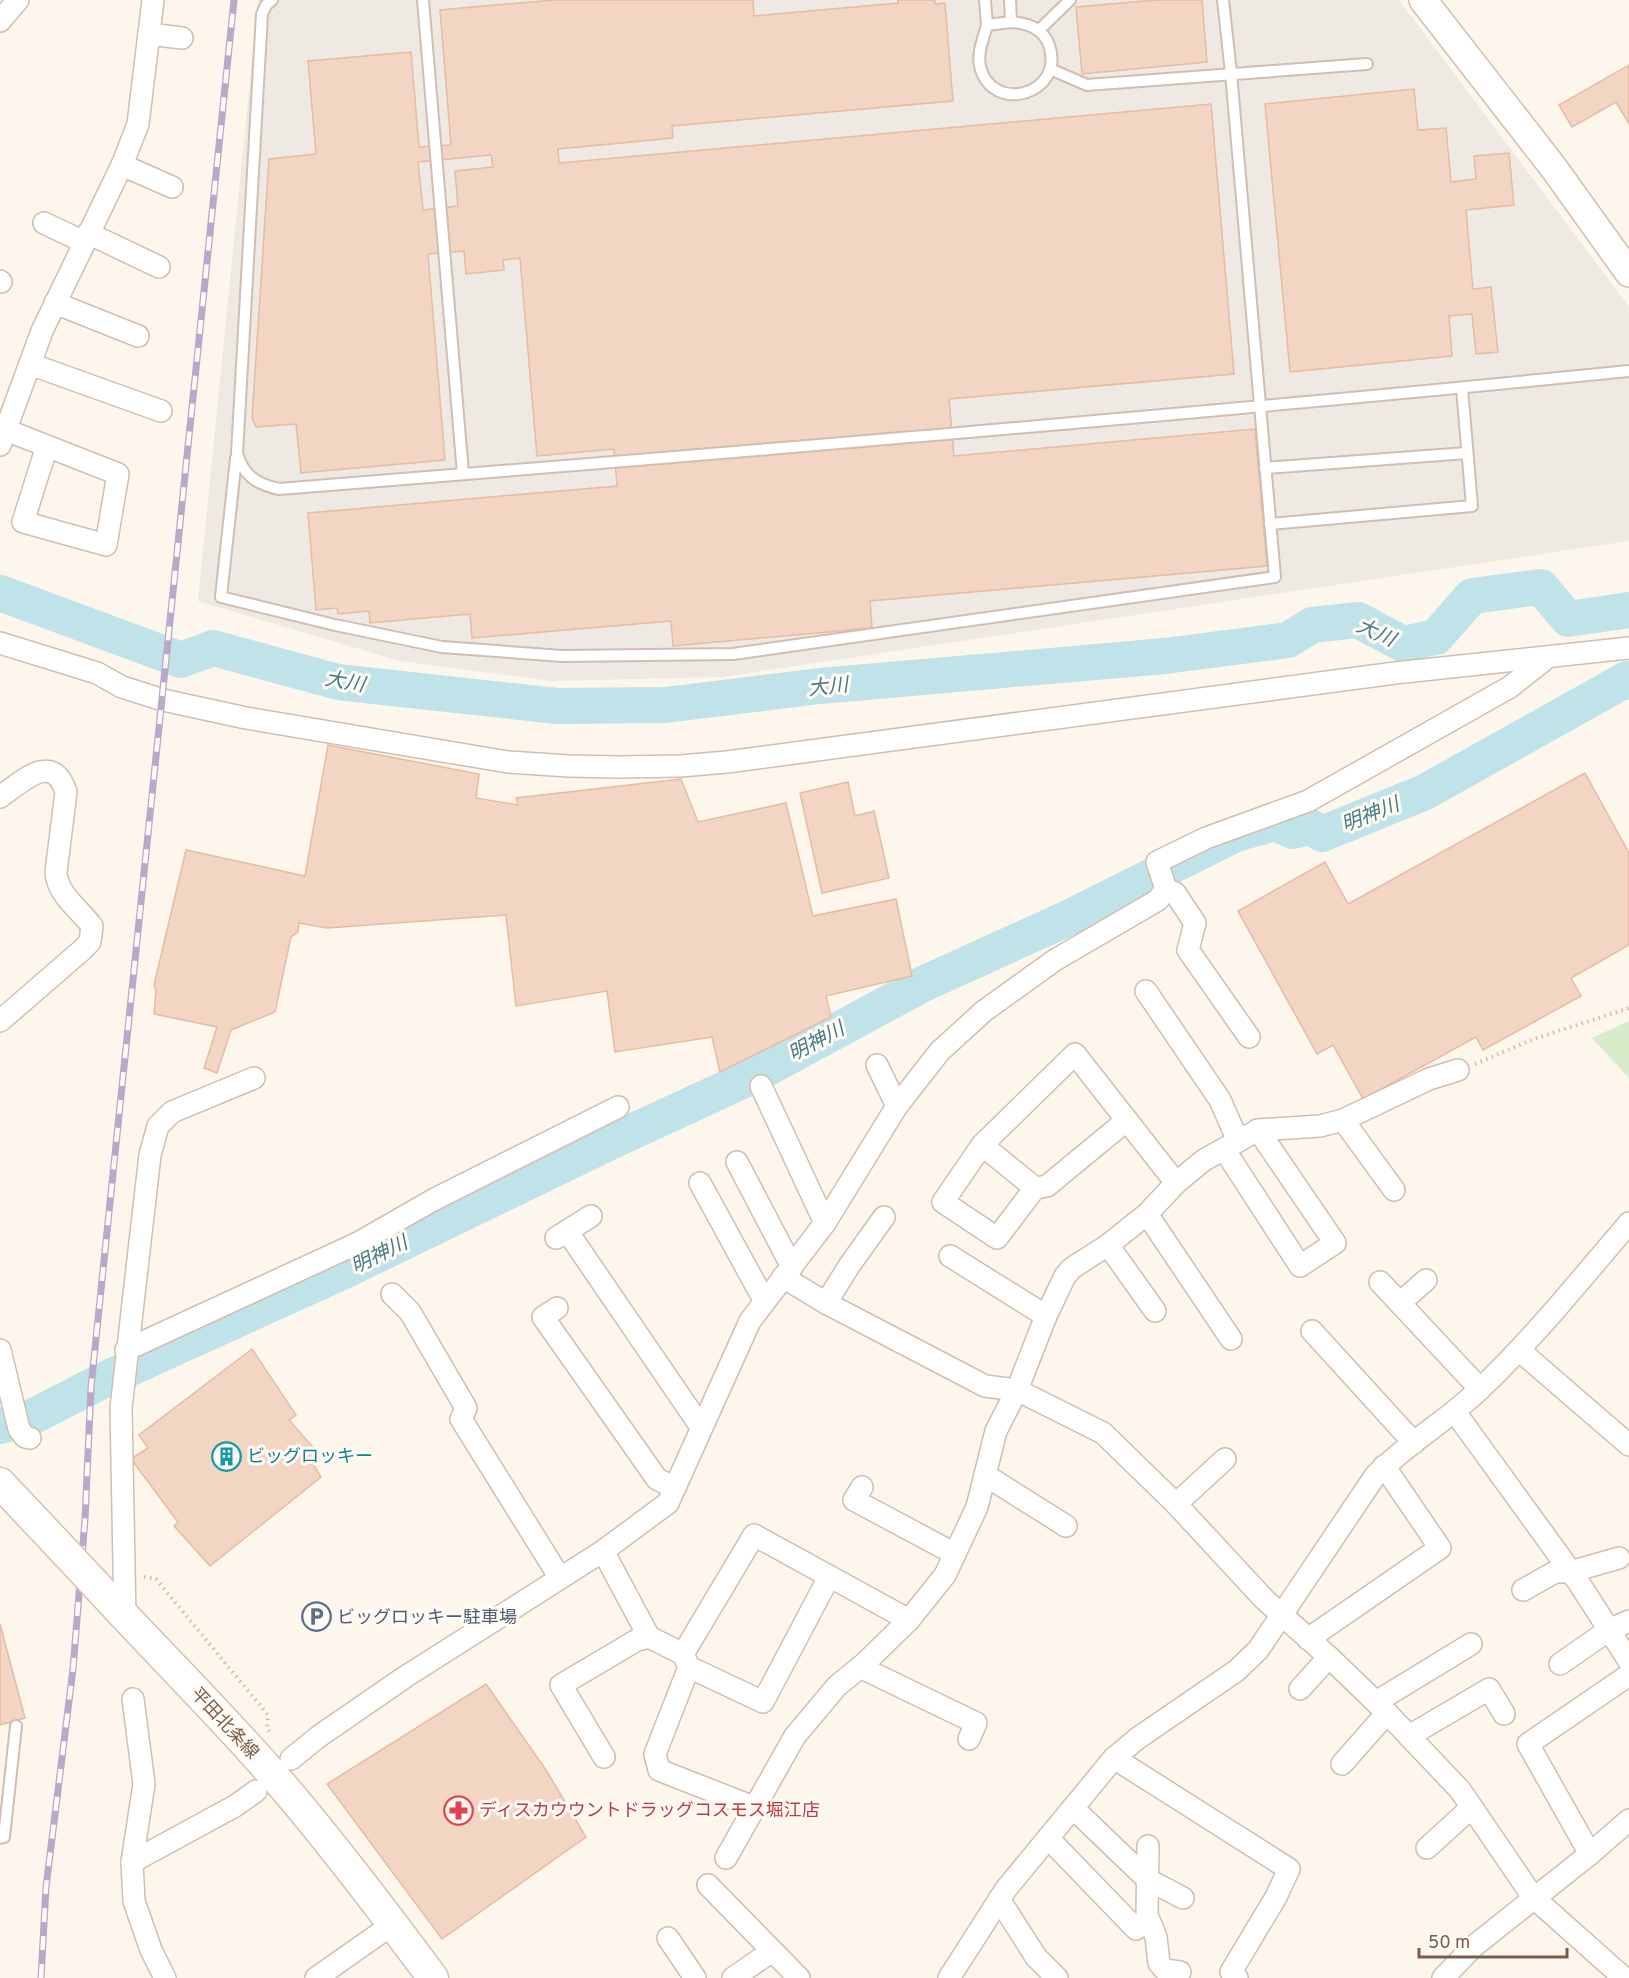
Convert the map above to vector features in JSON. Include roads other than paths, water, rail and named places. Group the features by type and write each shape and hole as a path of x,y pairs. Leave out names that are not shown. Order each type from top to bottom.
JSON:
{"main road":[{"name":"平田北条線","path":"0,1483 124,1617 216,1711 281,1784 393,1924 433,1978"}],"street":[{"path":"0,21 18,0"},
{"path":"47,446 23,522 106,544 118,474 47,446 3,437 55,303 122,165 138,124 153,0"},
{"path":"1423,0 1552,167 1629,273"},
{"path":"149,34 182,38"},
{"path":"122,165 172,187"},
{"path":"44,223 86,237 159,267"},
{"path":"55,303 138,336"},
{"path":"30,364 161,411"},
{"path":"0,643 97,673 122,687 163,700 246,718 508,762 619,767 680,766 727,762 1383,675 1629,648"},
{"path":"1249,1037 1188,950 1195,923 1175,893 1163,880 1157,862 1206,838 1308,801 1510,687 1548,657"},
{"path":"0,797 34,773 43,770 53,772 62,780 66,792 56,882 63,894 92,926 90,942 0,1021"},
{"path":"291,1759 318,1737 405,1677 603,1551 668,1503 750,1321 825,1223 897,1106 940,1051 984,1011 1055,960 1158,900 1163,880"},
{"path":"1146,992 1220,1100 1231,1145 1300,1266 1335,1243 1258,1130"},
{"path":"1127,1120 1047,1186 1035,1188 997,1238 943,1202 982,1145 1076,1054 1176,1183"},
{"path":"877,1065 897,1106"},
{"path":"726,1858 795,1736 837,1686 909,1620 945,1575 978,1507 996,1431 1017,1390 1046,1316 1065,1276 1072,1268 1108,1245 1147,1214 1176,1183 1204,1160 1258,1130 1320,1126 1342,1120 1429,1079 1458,1070"},
{"path":"124,1617 121,1408 125,1356 150,1155 158,1126 172,1112 254,1078"},
{"path":"761,1086 825,1223"},
{"path":"125,1356 358,1243 433,1200 618,1107"},
{"path":"1342,1120 1394,1190"},
{"path":"982,1145 1035,1188"},
{"path":"737,1162 788,1272 826,1303 985,1386 1017,1390 1103,1433 1176,1504 1264,1599 1329,1657 1409,1736 1460,1790 1533,1898 1624,1978"},
{"path":"700,1182 764,1300"},
{"path":"1147,1214 1231,1339"},
{"path":"591,1216 561,1235 701,1427"},
{"path":"826,1303 884,1217"},
{"path":"949,1978 999,1899 1114,1758 1138,1738 1211,1690 1258,1650 1356,1503 1384,1466 1455,1412 1480,1389 1519,1350 1629,1222"},
{"path":"1108,1245 1155,1311"},
{"path":"950,1256 1046,1316"},
{"path":"1400,1303 1426,1280"},
{"path":"1380,1282 1480,1389"},
{"path":"392,1293 410,1312 466,1408 461,1419 560,1578"},
{"path":"557,1308 543,1317 657,1479 675,1488"},
{"path":"1312,1331 1414,1443"},
{"path":"0,1350 19,1429 25,1437 30,1438"},
{"path":"1519,1350 1629,1445"},
{"path":"1455,1412 1570,1572 1629,1661"},
{"path":"1176,1504 1226,1459"},
{"path":"1308,1639 1440,1548 1384,1466"},
{"path":"985,1475 1066,1526"},
{"path":"862,1487 854,1500 955,1554"},
{"path":"756,1808 658,1770 655,1754 686,1660 754,1535 909,1620"},
{"path":"603,1551 649,1637 763,1702 829,1577"},
{"path":"1523,1590 1555,1572 1570,1572 1619,1558"},
{"path":"1560,1664 1609,1630 1629,1621"},
{"path":"604,1757 561,1685 636,1640 649,1637"},
{"path":"1342,1764 1381,1707 1471,1644"},
{"path":"1300,1689 1329,1657"},
{"path":"860,1667 976,1723 969,1739"},
{"path":"1590,1854 1528,1744 1629,1675"},
{"path":"1409,1736 1490,1689 1504,1714"},
{"path":"133,1699 144,1784 132,1862 134,1901 147,1940 165,1978"},
{"path":"1114,1758 1289,1869 1276,1896 1231,1972 1238,1978"},
{"path":"132,1862 236,1806 256,1791"},
{"path":"1427,1848 1472,1807"},
{"path":"1073,1808 1147,1879 1183,1898"},
{"path":"1443,1978 1474,1946 1629,1820"},
{"path":"1048,1838 1136,1929"},
{"path":"1148,1846 1147,1915 1156,1937 1159,1963 1165,1970 1180,1972"},
{"path":"708,1886 799,1978"},
{"path":"999,1899 1036,1957 1057,1978"},
{"path":"316,1978 393,1924"},
{"path":"666,1940 694,1978"},
{"path":"733,1978 772,1951"}],"lane":[{"path":"272,0 266,5 262,14 238,446 221,597 335,625 441,647 551,656 733,654 1275,577 1223,0"},
{"path":"423,0 463,474"},
{"path":"985,0 987,25 980,50 979,64 984,78 994,88 1006,94 1020,95 1033,91 1044,82 1050,69 1052,55 1048,41 1039,30 1026,23 987,25"},
{"path":"1010,0 1011,22"},
{"path":"1039,30 1070,0"},
{"path":"1050,69 1087,85 1367,64"},
{"path":"238,446 241,466 264,486 279,489 1462,388 1629,371"},
{"path":"1270,524 1472,507 1462,388"},
{"path":"1265,468 1467,453"},
{"path":"0,1838 4,1837 16,1726"}],"waterway":[{"name":"大川","path":"0,593 181,660 213,648 338,682 556,706 665,705 820,686 1165,656 1288,640 1312,625 1358,620 1403,644 1436,637 1472,596 1541,587 1568,619 1629,610"},
{"name":"明神川","path":"0,1426 30,1418 106,1379 346,1270 610,1142 755,1075 923,984 1064,920 1236,834 1275,823 1293,831 1311,827 1322,834 1425,792 1627,679 1629,682"}],"railway":[{"path":"41,1978 46,1887 73,1669 85,1519 91,1387 234,0"}],"place":[{"name":"ビッグロッキー","path":"226,1456"},
{"name":"ビッグロッキー駐車場","path":"316,1617"},
{"name":"ディスカウウントドラッグコスモス堀江店","path":"458,1810"}]}
